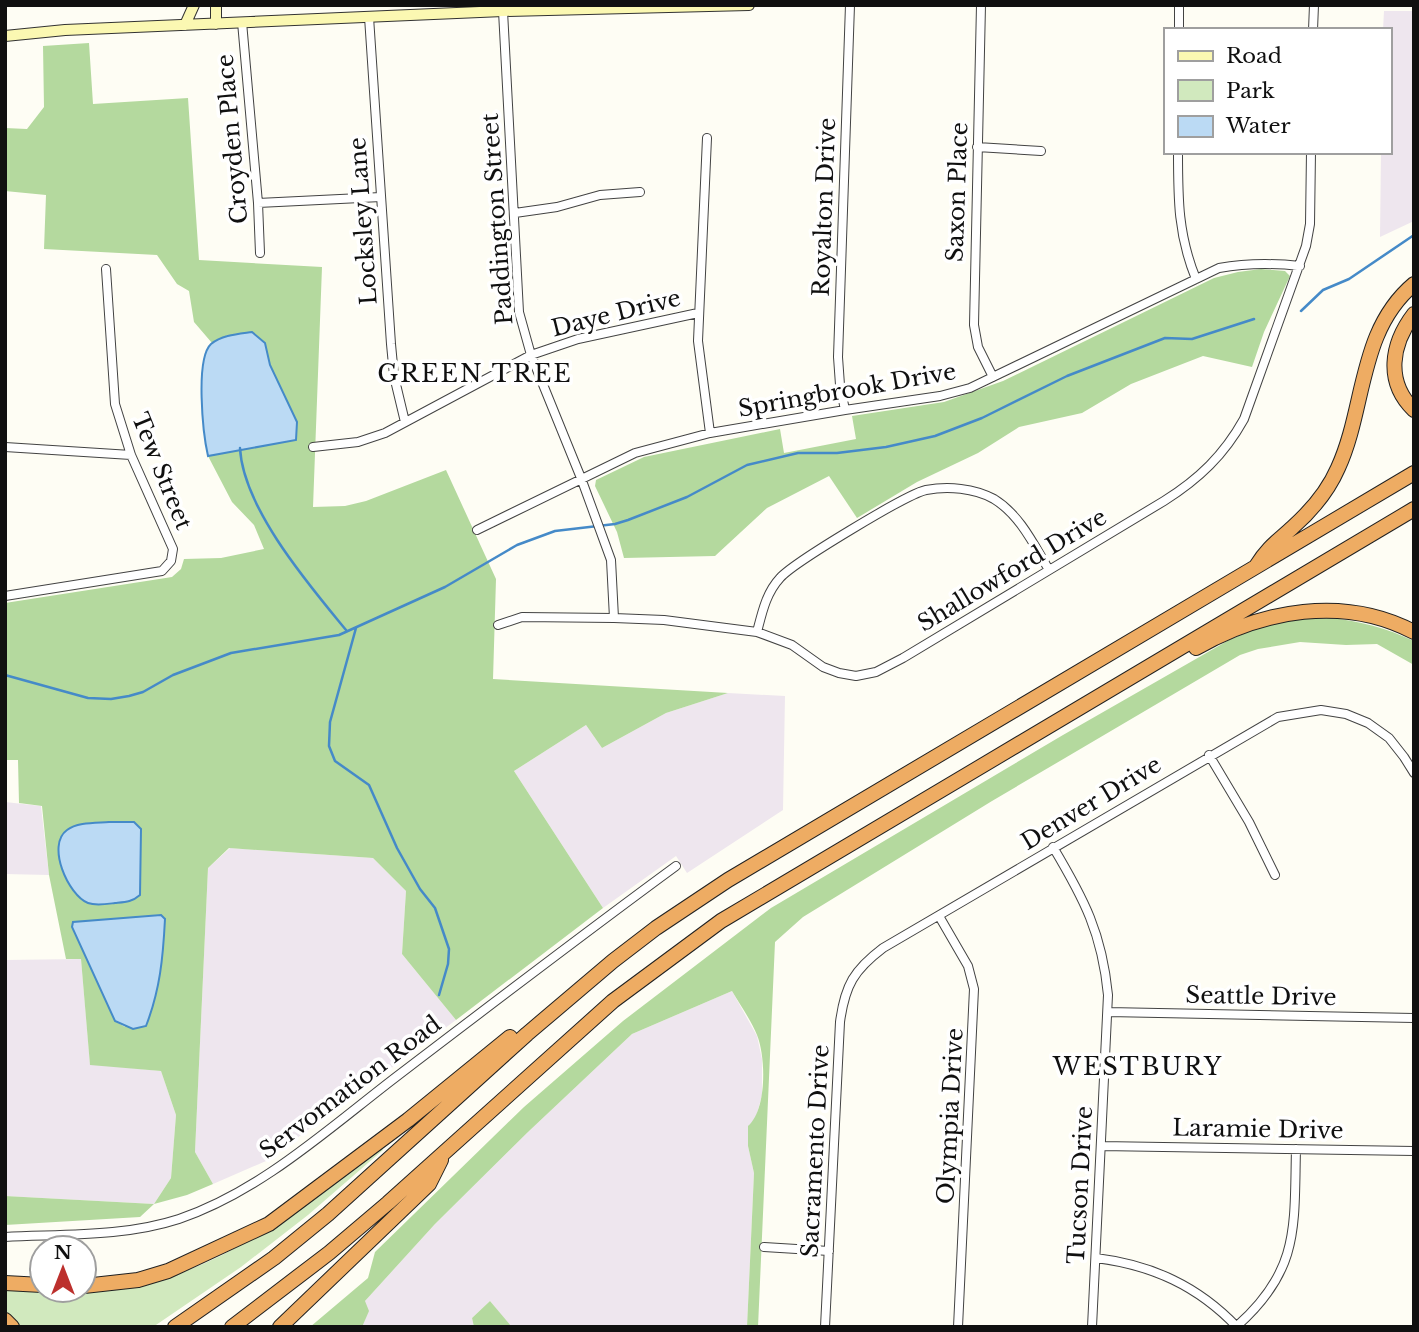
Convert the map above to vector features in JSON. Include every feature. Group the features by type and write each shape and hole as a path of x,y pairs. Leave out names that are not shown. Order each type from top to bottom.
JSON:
{"highway":[{"path":"1257,566 1267,548 1312,509 1329,488 1348,443 1372,344 1391,308 1414,284"},
{"path":"1414,314 1395,347 1394,369 1400,393 1414,410"},
{"path":"175,1327 225,1294 328,1214 547,1016 656,928 729,880 1414,473"},
{"path":"232,1327 329,1253 613,1001 721,921 1112,686 1414,509"},
{"path":"1112,686 1157,671 1233,629 1289,612 1353,613 1414,632"},
{"path":"98,1284 138,1280 168,1271 269,1224 408,1120 519,1030 547,1016"},
{"path":"280,1327 429,1184 447,1149"},
{"path":"5,1283 28,1284"},
{"path":"5,1320 12,1327"}],"main road":[{"path":"185,25 194,5"},
{"path":"216,5 216,23"},
{"path":"5,36 65,30 503,11 749,5"}],"street":[{"name":"Royalton Drive","path":"845,410 838,357 850,5"},
{"name":"Saxon Place","path":"981,5 974,325 978,347 993,377"},
{"path":"1179,5 1179,28"},
{"path":"1313,28 1314,5"},
{"name":"Paddington Street","path":"503,11 519,312 531,355 611,560 614,618"},
{"name":"Locksley Lane","path":"369,17 392,355 405,422"},
{"name":"Croyden Place","path":"242,22 260,253"},
{"path":"707,138 698,313 700,366 710,433"},
{"path":"977,147 1041,150"},
{"path":"1178,154 1179,217 1185,253 1196,279"},
{"name":"Shallowford Drive","path":"498,625 522,617 664,620 757,632 792,645 823,667 839,673 856,676 876,672 1195,481 1232,442 1244,419 1300,266 1310,225 1311,154"},
{"path":"514,213 556,207 600,195 640,192"},
{"path":"258,203 381,197"},
{"name":"Springbrook Drive","path":"477,530 635,453 710,433 940,396 970,388 1219,268 1271,262 1300,266"},
{"name":"Tew Street","path":"5,596 162,571 171,561 173,549 131,455 115,404 106,269"},
{"name":"Daye Drive","path":"313,447 358,442 385,433 531,355 578,339 698,313"},
{"path":"5,447 131,455"},
{"path":"757,632 769,593 781,576 871,519 923,491 946,488 972,491 993,499 1012,513 1049,570"},
{"name":"Denver Drive","path":"851,979 862,964 883,948 1278,717 1321,710 1346,714 1368,723 1389,738 1414,773"},
{"path":"1209,755 1249,822 1275,875"},
{"name":"Tucson Drive","path":"1053,847 1080,892 1094,922 1105,968 1108,1013 1092,1327"},
{"name":"Servomation Road","path":"5,1237 102,1233 153,1226 223,1200 279,1167 676,866"},
{"name":"Olympia Drive","path":"939,916 968,966 974,989 958,1327"},
{"name":"Sacramento Drive","path":"825,1327 840,1022 843,999 851,979"},
{"name":"Seattle Drive","path":"1108,1013 1414,1017"},
{"name":"Laramie Drive","path":"1101,1146 1414,1151"},
{"path":"1096,1258 1145,1267 1184,1284 1222,1311 1237,1326 1273,1286 1288,1258 1294,1227 1296,1149"},
{"path":"764,1247 829,1251"}],"shaded area":[{"path":"1384,11 1414,11 1414,221 1380,237 1381,154 1391,154 1391,28 1383,28"},
{"path":"728,693 785,696 783,810 687,873 676,856 603,908 514,771 586,725 602,748 666,713"},
{"path":"5,802 41,806 49,875 5,874"},
{"path":"230,848 373,858 406,891 402,954 456,1020 266,1161 213,1184 195,1152 208,868"},
{"path":"81,959 90,1064 161,1071 176,1115 171,1178 154,1204 5,1196 5,960"},
{"path":"732,991 757,1036 762,1059 762,1095 755,1121 748,1127 748,1146 754,1173 747,1327 511,1327 490,1301 472,1318 474,1327 362,1327 365,1301 435,1224 632,1034"}],"green space":[{"path":"89,43 93,104 188,98 199,260 322,267 313,507 345,506 366,501 446,470 496,579 493,679 728,693 666,713 602,748 586,725 514,771 603,908 456,1020 402,954 406,891 373,858 229,848 208,868 195,1152 213,1184 154,1204 171,1178 176,1115 161,1071 90,1065 81,959 66,959 49,875 42,806 19,803 18,760 5,760 5,603 172,577 181,569 184,559 221,558 264,549 254,525 232,502 208,456 296,440 297,422 270,365 264,343 228,335 212,343 194,322 189,291 177,284 157,255 44,249 46,195 5,191 5,128 27,129 44,107 43,46","holes":["73,922 125,1027 115,1021 72,927"]},
{"path":"1261,269 1285,271 1290,276 1264,332 1252,367 1203,356 1131,384 1082,413 1019,427 978,453 917,482 857,518 829,476 767,508 715,556 624,558 617,532 595,486 596,480 644,457 780,429 784,453 856,439 852,416 944,402 1003,381 1214,278"},
{"path":"1330,618 1373,626 1414,641 1414,665 1377,644 1300,642 1240,655 992,801 803,917 775,942 758,1327 747,1327 754,1173 748,1146 748,1126 759,1108 762,1096 762,1056 757,1035 732,991 632,1034 435,1224 365,1301 369,1311 362,1327 310,1327 368,1278 375,1252 524,1107 623,1021 771,908 1229,640 1264,625 1294,619"},
{"path":"382,1147 383,1150 308,1215 241,1267 153,1327 20,1327 5,1311 5,1290 28,1290 28,1304 98,1304 98,1291 163,1279 197,1267 262,1233"},
{"path":"5,1196 154,1204 140,1217 5,1225"},
{"path":"490,1301 511,1327 474,1327 472,1318"}],"water":[{"path":"252,332 265,343 270,365 297,422 296,440 208,456 202,397 206,352 211,344 220,339"},
{"path":"134,822 141,829 140,895 125,902 91,904 73,890 62,869 59,858 61,837 71,827"},
{"path":"161,915 165,919 155,1000 146,1026 133,1029 115,1021 72,927 73,922"}],"waterway":[{"path":"1301,311 1323,290 1349,279 1414,235"},
{"path":"5,675 88,698 111,699 129,696 143,692 173,675 231,653 339,635 445,587 517,545 555,531 628,520 687,497 747,465 798,453 837,453 886,447 935,436 982,418 1067,376 1165,338 1192,339 1254,319"},
{"path":"240,448 244,471 265,520 280,545 346,630"},
{"path":"356,628 330,722 329,746 335,761 369,785 397,848 420,889 435,908 449,949 448,964 439,995"}],"district":[{"name":"GREEN TREE","path":"475,373"},
{"name":"WESTBURY","path":"1138,1066"}]}
